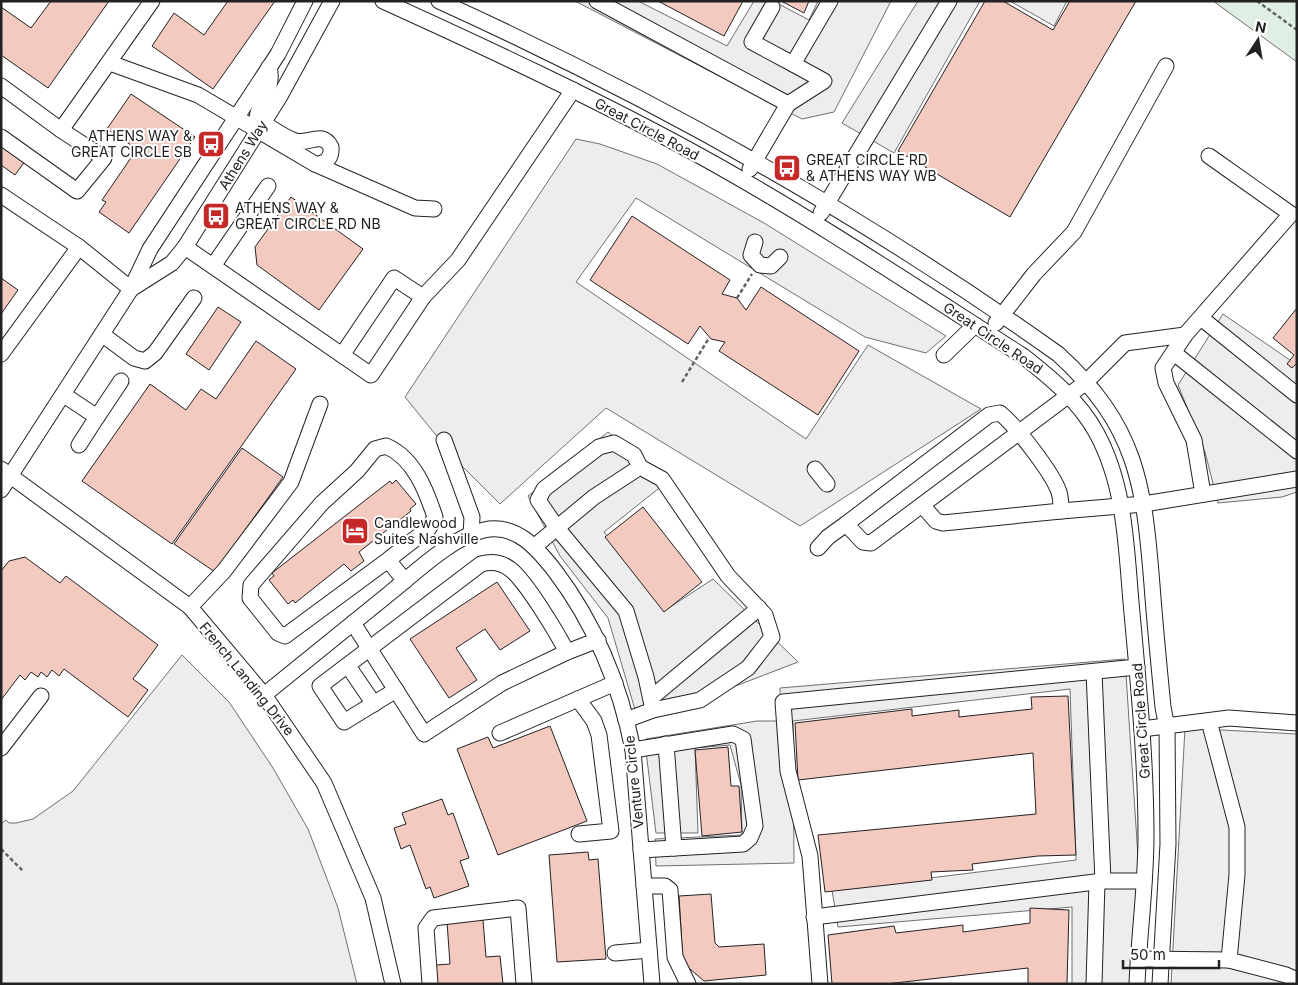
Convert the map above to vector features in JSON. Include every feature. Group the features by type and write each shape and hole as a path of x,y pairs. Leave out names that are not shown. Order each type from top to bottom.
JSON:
{"street":[{"path":"61,130 152,1"},
{"name":"Athens Way","path":"1,490 6,473 64,395 103,335 131,289 150,249 269,67 305,1"},
{"name":"Athens Way","path":"131,289 172,263 185,247 261,127 332,1"},
{"name":"Great Circle Road","path":"383,1 572,90 742,180 816,223 1023,356 1068,394 1096,431 1112,468 1121,507 1137,667 1146,801 1144,881 1137,984"},
{"name":"Great Circle Road","path":"439,1 611,83 755,162 826,204 1002,315 1058,354 1076,370 1102,401 1125,441 1134,463 1144,504 1163,707 1167,728 1168,844 1160,984"},
{"path":"597,1 788,104"},
{"path":"793,64 830,1"},
{"path":"816,223 949,1"},
{"path":"742,180 755,162 788,104 824,82 752,42 772,7"},
{"path":"110,63 198,95 236,118 294,140 306,142 318,138 328,142 331,149 328,159 322,164 315,164"},
{"path":"988,334 1034,274 1074,232 1166,66"},
{"path":"269,67 272,78 270,88 256,117 261,127 315,164 415,208 434,209"},
{"path":"1,86 61,130 104,158 77,191 1,137"},
{"path":"185,247 371,375 423,297 458,260 572,90"},
{"path":"1203,494 1194,440 1166,383 1163,368 1185,335 1291,214 1209,156"},
{"path":"213,266 268,186"},
{"path":"1,196 79,247 131,289"},
{"path":"755,242 751,254 758,264 771,266 780,258"},
{"path":"1,354 79,247"},
{"path":"342,354 394,278 423,297"},
{"path":"103,335 134,358 142,361 148,359 155,353 194,298"},
{"path":"1201,318 1297,395"},
{"path":"944,355 975,325"},
{"path":"846,524 863,542 871,543 1085,383 1125,343 1185,335"},
{"path":"1174,353 1297,451"},
{"path":"79,445 121,381"},
{"path":"64,395 97,417"},
{"path":"190,607 224,571 291,482 320,404"},
{"path":"818,548 828,537 989,415 1000,413 1011,422 1058,491 1061,511"},
{"path":"444,440 472,517 470,535"},
{"path":"614,443 634,455 640,468 662,479 728,576 765,614 772,637 748,668 700,700 652,704 626,611 556,528 538,500 544,489 599,447 614,443"},
{"path":"386,446 400,454 416,471 435,517 429,528 388,560 285,636 278,633 250,598 251,584 322,502 357,471 375,449 386,446"},
{"path":"535,546 594,497 640,468"},
{"path":"815,469 828,484"},
{"name":"French Landing Drive","path":"6,473 190,607 264,695 324,783 373,898 393,984"},
{"path":"922,505 936,521 943,524 1061,511 1121,507 1297,479"},
{"name":"Venture Circle","path":"264,695 432,560 470,535 486,529 504,529 519,535 535,546 568,589 598,640 615,683 626,720 633,750 652,984"},
{"path":"388,560 405,581"},
{"path":"396,690 344,722 320,686 370,650 481,564 489,562 497,562 511,569 568,652"},
{"path":"626,720 652,704 759,608"},
{"path":"353,623 424,734 502,684 568,652 598,640"},
{"path":"348,666 374,704"},
{"path":"820,984 810,856 788,771 783,702 1137,667"},
{"path":"1094,672 1100,881 1094,984"},
{"path":"500,733 615,683"},
{"path":"1,748 40,696"},
{"path":"578,700 594,721 600,735 611,831 579,834"},
{"path":"1142,729 1167,728 1229,718 1297,723"},
{"path":"1209,722 1237,827 1237,875 1229,960"},
{"path":"633,750 733,734 743,739 755,826 750,838 743,844 642,850"},
{"path":"666,744 674,848"},
{"path":"814,917 1100,881 1144,881"},
{"path":"644,886 665,886 670,890 675,957 688,984"},
{"path":"430,984 426,928 433,918 518,908 524,984"},
{"path":"614,953 649,950"},
{"path":"1138,959 1229,960 1291,977"}],"path":[{"path":"1257,1 1297,30"},
{"path":"737,298 758,264"},
{"path":"682,382 710,338"},
{"path":"1,849 23,871"}],"green space":[{"path":"1213,1 1297,1 1297,62"}],"shaded area":[{"path":"575,1 638,1 727,46 754,1 773,1 809,20 818,1 891,1 834,112 802,119"},
{"path":"918,1 980,1 894,153 842,123"},
{"path":"1010,1 1067,1 1054,26"},
{"path":"576,139 600,144 657,164 764,223 946,336 926,353 865,337 636,198 576,282 806,439 868,345 981,409 800,526 606,408 500,504 457,461 405,397"},
{"path":"1223,314 1297,365 1297,492 1282,497 1218,503 1205,452 1178,385"},
{"path":"608,432 668,481 604,532 664,611 713,579 798,662 707,697 636,713 608,618 560,556 528,496"},
{"path":"182,655 229,702 273,768 308,829 338,908 357,984 1,984 1,824 6,820 9,823 16,823 33,819 73,791"},
{"path":"1125,659 1139,872 1133,984 1072,984 1072,907 838,927 832,890 1076,860 1070,689 793,721 794,863 656,866 655,839 742,835 741,785 730,745 695,748 698,833 656,833 646,739 757,721 781,721 780,688"},
{"path":"1185,728 1297,734 1297,984 1171,984"}],"building":[{"path":"51,1 109,1 48,88 1,55 1,7 31,28"},
{"path":"228,1 275,1 213,89 152,46 174,13 204,35"},
{"path":"658,1 743,1 724,36"},
{"path":"781,1 809,1 804,13"},
{"path":"985,1 1003,1 1053,30 1070,1 1136,1 1010,217 898,151"},
{"path":"131,94 195,137 129,233 99,212 106,202 102,200 137,149 107,129"},
{"path":"1,142 26,160 15,175 1,165"},
{"path":"291,197 363,249 319,310 257,265 255,247"},
{"path":"632,216 730,280 722,294 737,298 746,310 761,287 859,351 818,415 719,351 725,342 711,339 700,326 688,344 590,280"},
{"path":"1,278 18,290 1,314"},
{"path":"218,307 241,322 209,370 186,354"},
{"path":"1297,308 1297,363 1292,368 1287,364 1294,355 1273,338"},
{"path":"256,341 296,369 172,544 82,481 150,384 186,410 201,389 216,399"},
{"path":"242,448 283,477 215,572 174,544"},
{"name":"Candlewood Suites Nashville","path":"396,480 416,504 410,509 411,511 359,552 364,561 351,571 344,564 295,603 293,600 288,604 269,580 274,576 272,573 390,481 392,484"},
{"path":"643,507 702,582 664,612 605,537"},
{"path":"25,557 60,583 66,576 158,645 133,679 148,690 128,717 64,669 59,676 52,670 47,677 41,672 38,677 31,672 25,680 20,675 1,700 1,571 9,561"},
{"path":"497,582 530,631 500,650 485,629 456,648 477,680 449,698 410,639"},
{"path":"1068,696 1076,855 1038,856 972,864 973,870 931,872 932,880 825,892 818,835 1036,814 1033,753 798,780 795,723 912,709 912,716 959,710 959,717 1032,709 1031,697"},
{"path":"550,726 587,821 498,855 457,749 488,737 493,748"},
{"path":"728,747 731,786 739,786 742,832 702,836 695,750"},
{"path":"442,799 448,815 453,813 469,858 460,861 469,886 434,898 430,887 426,889 410,845 401,849 394,828 406,824 402,813"},
{"path":"588,852 589,860 598,859 606,959 557,962 549,855"},
{"path":"711,894 715,943 719,947 764,944 766,975 704,981 683,963 679,896"},
{"path":"1030,908 1069,910 1067,984 1028,984 1028,968 886,984 832,984 828,935 894,926 896,933 963,925 963,932 1030,923"},
{"path":"483,920 486,957 500,956 503,984 437,984 436,965 450,964 447,922"}],"place":[{"name":"ATHENS WAY & GREAT CIRCLE SB","path":"211,144"},
{"name":"GREAT CIRCLE RD & ATHENS WAY WB","path":"787,168"},
{"name":"ATHENS WAY & GREAT CIRCLE RD NB","path":"216,216"},
{"name":"Candlewood Suites Nashville","path":"355,531"}]}
